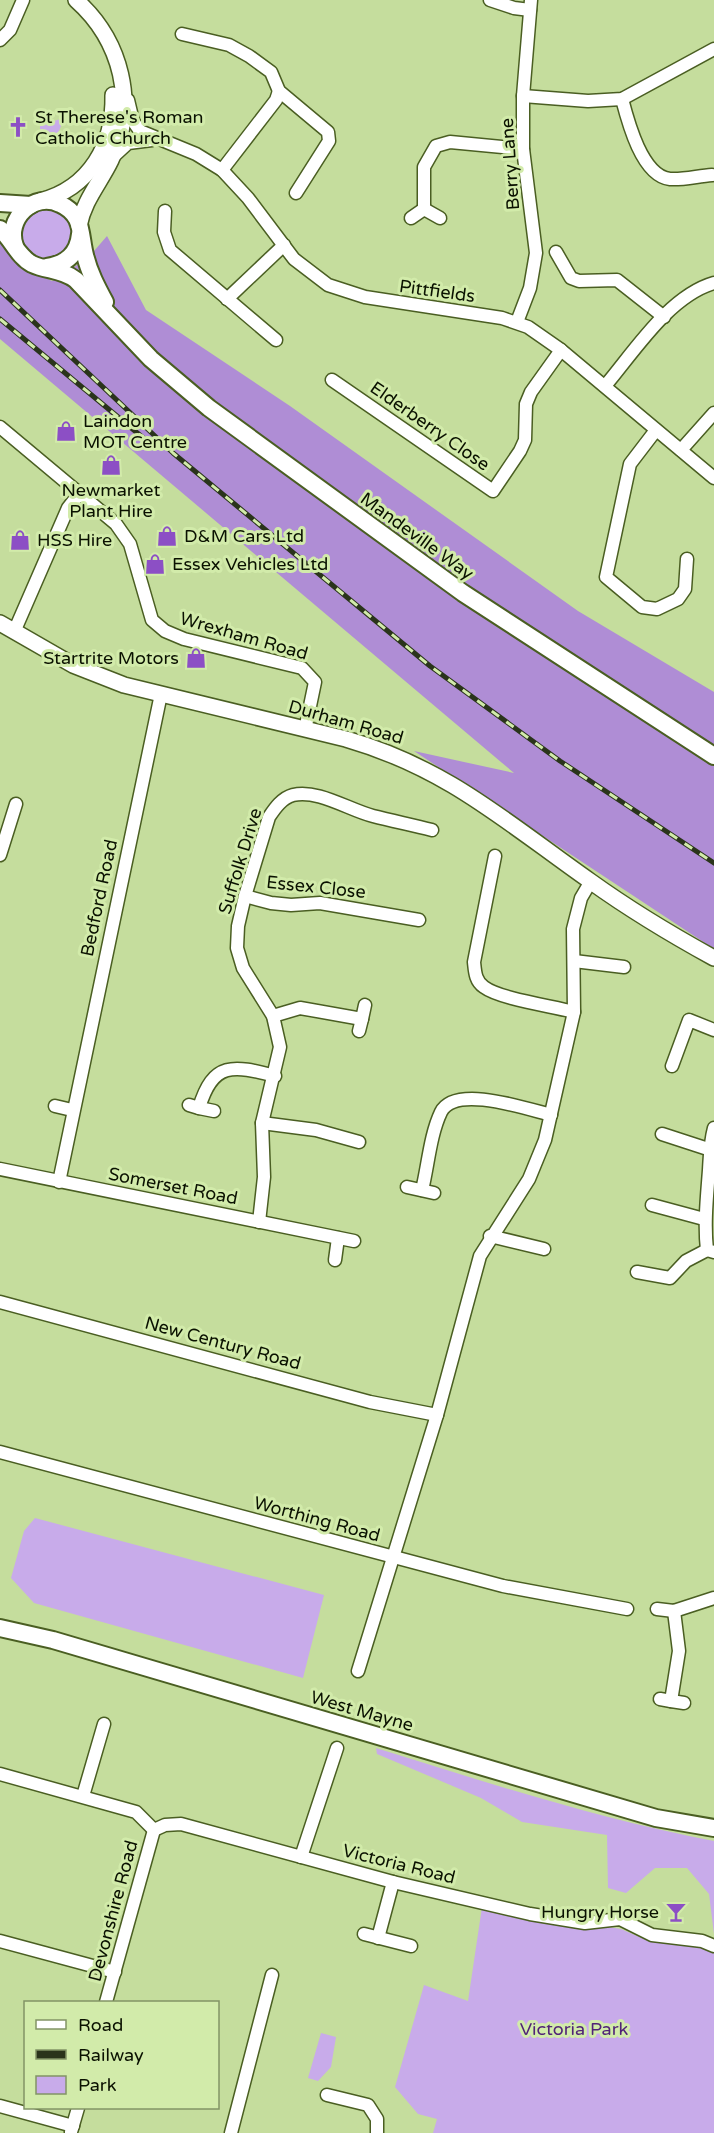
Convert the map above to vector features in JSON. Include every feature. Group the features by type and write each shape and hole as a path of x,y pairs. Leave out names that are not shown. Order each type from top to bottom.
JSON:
{"main road":[{"name":"Mandeville Way","path":"0,203 62,204 70,210 80,230 92,277 116,321"},
{"path":"16,249 12,238 14,224 20,214 35,203"},
{"name":"Mandeville Way","path":"0,229 26,260 73,277 145,353 186,391 444,580 551,653 714,756"},
{"path":"47,267 61,264 72,255 80,230"},
{"name":"West Mayne","path":"0,1628 53,1640 656,1818 714,1828"}],"street":[{"path":"0,40 10,30 22,0"},
{"path":"75,0 106,33 121,72 134,124 144,134 159,141"},
{"path":"35,203 63,193 90,171 103,150 111,123 112,84 106,59 95,32 75,0"},
{"path":"490,0 514,9 531,5"},
{"name":"Berry Lane","path":"517,321 530,288 536,253 523,149 524,96 531,5"},
{"path":"182,33 229,45 249,56 271,72 279,91 328,132 329,141 296,193"},
{"path":"524,96 588,101 622,99 714,49"},
{"path":"111,160 122,119 121,72"},
{"path":"222,170 276,100 279,91"},
{"path":"622,99 630,130 654,172 670,179 712,175"},
{"path":"80,230 84,205 121,147 141,140 159,141"},
{"name":"Pittfields","path":"159,141 196,154 222,170 248,198 306,270 328,285 349,293 517,321 561,350 714,478"},
{"path":"424,209 424,167 436,146 450,142 523,149"},
{"path":"411,218 424,209"},
{"path":"424,209 440,218"},
{"path":"165,211 164,232 170,250 276,340"},
{"path":"227,299 284,245"},
{"path":"556,252 574,279 617,280 664,317"},
{"path":"604,386 680,300 702,286 714,283"},
{"name":"Elderberry Close","path":"332,380 493,491 525,440 526,404 531,392 561,350"},
{"path":"681,450 714,413"},
{"name":"Wrexham Road","path":"0,427 116,524 130,544 152,620 165,631 184,639 302,668 310,674 315,682 305,730"},
{"path":"656,430 630,464 606,577 642,606 657,609 678,599 685,589 687,559"},
{"path":"14,632 68,508 79,494"},
{"name":"Durham Road","path":"0,623 50,654 94,674 161,694 380,749 443,778 591,882 714,958"},
{"name":"Bedford Road","path":"58,1182 161,694"},
{"name":"Suffolk Drive","path":"259,1222 264,1177 262,1123 275,1076 280,1047 273,1016 243,968 237,948 238,926 245,896 269,817 276,806 292,795 317,797 365,814 432,830"},
{"path":"0,855 16,804"},
{"path":"495,856 474,962 476,978 483,986 496,992 574,1012"},
{"path":"358,1671 437,1415 469,1288 480,1256 490,1236 529,1179 545,1140 574,1012 572,945 575,920 581,898 591,882"},
{"name":"Essex Close","path":"245,896 271,903 291,905 321,903 419,920"},
{"path":"574,961 624,967"},
{"path":"273,1016 300,1008 360,1025 365,1005"},
{"path":"672,1066 689,1020 714,1030"},
{"path":"214,1112 194,1106 219,1071 232,1068 275,1076"},
{"path":"408,1186 428,1191 442,1110 454,1101 465,1097 481,1099 551,1115"},
{"path":"55,1106 72,1110"},
{"path":"262,1123 316,1130 360,1142"},
{"path":"637,1272 670,1278 686,1261 710,1251 704,1219 712,1168 708,1149 714,1128"},
{"path":"662,1134 708,1149"},
{"name":"Somerset Road","path":"0,1169 354,1241"},
{"path":"652,1205 704,1219"},
{"path":"490,1236 544,1249"},
{"path":"334,1260 338,1238"},
{"name":"New Century Road","path":"0,1302 370,1402 437,1415"},
{"name":"Worthing Road","path":"0,1452 391,1558 503,1586 627,1609"},
{"path":"657,1609 674,1611 714,1598"},
{"path":"672,1701 679,1651 674,1611"},
{"path":"83,1796 104,1724"},
{"path":"301,1857 338,1748"},
{"path":"0,1774 136,1812 154,1830"},
{"name":"Victoria Road","path":"154,1830 165,1825 181,1824 393,1882 530,1914 585,1923 620,1919 652,1935 702,1941 714,1946"},
{"name":"Devonshire Road","path":"106,2001 154,1830"},
{"path":"378,1938 393,1882"},
{"path":"364,1934 411,1946"},
{"path":"0,1941 115,1972"},
{"path":"231,2133 272,1975"},
{"path":"327,2095 368,2106 377,2119 377,2133"},
{"path":"0,2106 72,2130 78,2109"}],"green space":[{"path":"60,119 63,121 55,141 40,133 40,126"},
{"path":"41,208 51,208 65,215 72,234 65,253 51,260 41,260 31,256 24,249 20,239 20,229 24,219 31,212"},
{"path":"35,1518 324,1595 303,1678 34,1603 11,1578 24,1531"},
{"path":"376,1748 586,1811 714,1841 714,1934 709,1894 687,1868 655,1868 626,1893 608,1888 607,1835 522,1822 481,1798 377,1754"},
{"name":"Victoria Park","path":"482,1907 621,1929 644,1939 706,1948 714,1952 714,2133 433,2133 437,2119 418,2114 395,2087 424,1985 468,2001"},
{"path":"321,2033 336,2037 331,2067 318,2081 308,2078"}],"shaded area":[{"path":"107,236 146,310 290,406 578,611 714,692 714,949 414,751 514,773 0,339 0,243 23,267 52,281 88,258"}],"railway":[{"path":"0,290 173,453 430,666 560,761 714,863"},
{"path":"0,319 147,441"}],"place":[{"name":"St Therese's Roman Catholic Church","path":"18,127"},
{"name":"Laindon MOT Centre","path":"66,431"},
{"name":"Newmarket Plant Hire","path":"111,465"},
{"name":"D&M Cars Ltd","path":"167,536"},
{"name":"HSS Hire","path":"20,540"},
{"name":"Essex Vehicles Ltd","path":"155,564"},
{"name":"Startrite Motors","path":"196,658"},
{"name":"Hungry Horse","path":"676,1912"}]}
